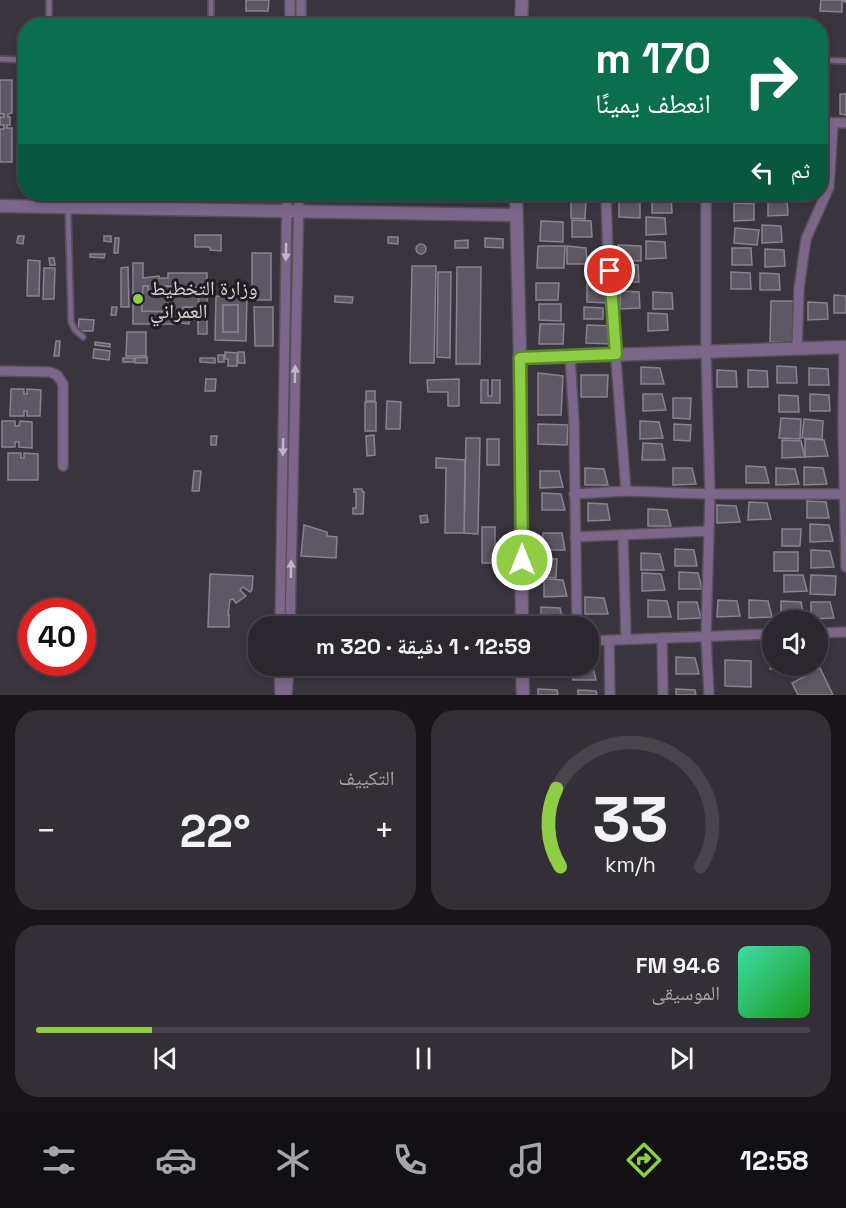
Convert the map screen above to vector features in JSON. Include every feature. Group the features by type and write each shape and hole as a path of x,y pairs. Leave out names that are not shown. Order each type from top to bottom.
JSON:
{"street":[{"path":"290,0 290,18"},
{"path":"301,0 301,18"},
{"path":"521,18 522,0"},
{"path":"828,123 846,123"},
{"path":"828,189 833,123"},
{"path":"289,201 293,211 290,616"},
{"path":"280,616 293,211 297,201"},
{"path":"516,201 522,616"},
{"path":"606,201 608,256 626,491"},
{"path":"706,201 706,351 710,494 706,637 709,695"},
{"path":"797,349 799,289 806,239 823,201"},
{"path":"0,206 68,209 516,215"},
{"path":"520,358 845,347 846,567"},
{"path":"570,356 574,423 577,616"},
{"path":"0,371 50,372 57,375 63,384 63,466"},
{"path":"574,494 626,491 710,494 845,494"},
{"path":"574,537 710,531"},
{"path":"622,536 626,639"},
{"path":"828,633 846,632"},
{"path":"599,640 762,634"},
{"path":"662,638 663,695"},
{"path":"609,640 610,695"},
{"path":"279,676 280,695"},
{"path":"287,695 288,676"},
{"path":"522,676 523,695"}],"lane":[{"path":"49,0 49,18"},
{"path":"211,18 212,0"},
{"path":"0,59 18,60"},
{"path":"828,60 846,61"},
{"path":"68,209 71,322 75,330 83,337"}],"building":[{"path":"246,0 269,0 268,11 246,11"},
{"path":"821,0 846,0 846,2 842,1 842,12 820,11"},
{"path":"0,80 12,80 12,113 8,114 10,125 7,125 7,128 12,128 12,162 0,162 0,129 4,129 4,125 0,125 0,117 4,117 4,114 0,114"},
{"path":"840,94 846,94 846,115 840,114"},
{"path":"571,201 586,201 585,219 571,218"},
{"path":"619,201 640,201 640,218 619,217"},
{"path":"652,201 671,201 672,213 652,213"},
{"path":"768,201 787,201 788,215 768,216"},
{"path":"734,203 754,204 754,220 734,221"},
{"path":"646,217 665,218 666,234 646,235"},
{"path":"572,220 591,221 592,237 572,237"},
{"path":"541,221 563,222 563,242 540,241"},
{"path":"762,225 781,226 782,242 762,243"},
{"path":"735,228 759,230 757,245 734,243"},
{"path":"195,235 221,235 221,251 210,250 210,247 195,247"},
{"path":"18,236 24,236 23,244 17,243"},
{"path":"104,236 111,236 111,242 104,241"},
{"path":"388,237 398,237 398,244 388,243"},
{"path":"115,238 119,238 118,253 114,253"},
{"path":"485,238 503,239 503,248 485,247"},
{"path":"468,240 468,248 455,248 455,241"},
{"path":"646,241 665,242 666,258 646,259"},
{"path":"421,244 425,245 425,253 421,254 417,253 416,249 417,245"},
{"path":"618,245 641,246 641,261 618,260"},
{"path":"538,246 565,246 564,268 537,268"},
{"path":"567,246 586,248 587,264 567,264"},
{"path":"732,248 751,248 752,265 732,265"},
{"path":"765,249 784,250 785,266 765,267"},
{"path":"252,253 271,253 271,300 252,300"},
{"path":"90,254 105,254 104,258 90,257"},
{"path":"49,258 54,258 55,265 50,265"},
{"path":"28,260 40,261 39,296 27,296"},
{"name":"وزارة التخطيط العمراني","path":"133,263 143,263 143,278 159,276 159,278 168,278 168,273 207,273 207,334 198,334 198,320 189,320 189,324 182,323 182,319 174,319 174,324 133,324","holes":["143,286 148,286 148,290 158,290 158,286 199,287 198,312 193,312 193,307 183,307 183,312 142,311"]},
{"path":"620,264 638,265 639,282 619,282"},
{"path":"412,266 436,266 434,363 410,363"},
{"path":"128,267 129,307 121,307 121,268"},
{"path":"457,267 481,267 480,364 456,364"},
{"path":"44,268 55,268 54,299 43,299"},
{"path":"438,272 451,272 450,358 437,357"},
{"path":"731,272 750,273 751,289 731,289"},
{"path":"760,273 779,274 780,290 760,290"},
{"path":"536,283 559,283 558,300 536,300"},
{"path":"587,283 609,284 608,303 587,302"},
{"path":"143,286 148,286 148,290 158,290 158,286 199,287 198,312 193,312 193,307 183,307 183,312 142,311"},
{"path":"620,291 639,292 640,308 620,309"},
{"path":"653,292 672,293 673,309 653,309"},
{"path":"834,295 846,296 846,313 834,313"},
{"path":"216,296 247,297 246,341 215,340","holes":["223,305 238,305 238,332 223,332"]},
{"path":"335,296 353,297 352,303 335,302"},
{"path":"771,301 795,301 794,343 770,342"},
{"path":"808,302 827,303 828,319 808,320"},
{"path":"539,304 561,304 561,321 539,320"},
{"path":"223,305 238,305 238,332 223,332"},
{"path":"112,307 117,307 116,315 111,315"},
{"path":"254,307 273,307 273,346 255,346"},
{"path":"584,307 603,308 603,319 584,319"},
{"path":"648,313 667,314 668,330 648,331"},
{"path":"79,319 94,320 93,331 78,331"},
{"path":"540,324 564,324 563,344 539,344"},
{"path":"587,325 612,326 611,344 586,343"},
{"path":"127,332 146,332 146,356 126,356"},
{"path":"56,341 60,341 59,356 54,356"},
{"path":"95,342 110,344 110,347 95,345"},
{"path":"94,349 110,351 109,360 93,358"},
{"path":"225,352 237,353 237,366 228,366"},
{"path":"238,352 244,352 245,363 238,363"},
{"path":"218,355 224,355 224,362 218,362"},
{"path":"147,357 147,363 135,363 135,358"},
{"path":"123,358 134,358 134,362 123,362"},
{"path":"200,358 215,358 215,363 200,362"},
{"path":"777,366 796,367 797,383 777,383"},
{"path":"641,367 660,368 664,384 641,384"},
{"path":"809,368 828,369 829,385 809,385"},
{"path":"717,370 736,371 737,387 717,387"},
{"path":"748,370 767,371 768,387 748,387"},
{"path":"538,373 563,376 561,415 538,415"},
{"path":"581,375 608,375 607,397 581,397"},
{"path":"206,379 216,379 215,391 205,391"},
{"path":"459,379 459,406 448,406 448,392 428,392 427,380"},
{"path":"481,380 488,380 488,396 492,396 492,380 500,380 500,403 481,403"},
{"path":"11,389 24,389 24,394 27,394 27,389 41,390 40,416 27,416 27,411 24,411 24,416 10,416"},
{"path":"366,391 375,391 375,401 366,401"},
{"path":"643,394 662,394 666,410 643,411"},
{"path":"810,394 829,395 830,411 810,411"},
{"path":"779,395 798,396 799,412 779,412"},
{"path":"673,398 691,398 690,419 673,418"},
{"path":"387,401 401,402 400,429 386,429"},
{"path":"365,402 376,402 376,431 365,431"},
{"path":"781,418 801,419 800,439 779,438"},
{"path":"804,419 823,421 822,439 802,438"},
{"path":"2,421 15,421 15,426 19,426 20,421 32,422 32,448 19,447 19,442 15,442 15,447 2,447"},
{"path":"640,421 659,422 663,438 640,439"},
{"path":"538,424 568,425 567,445 538,444"},
{"path":"674,424 691,425 690,441 674,440"},
{"path":"374,435 375,455 367,456 366,436"},
{"path":"211,436 217,436 216,445 211,445"},
{"path":"466,438 480,438 478,534 464,533"},
{"path":"487,439 499,439 499,465 487,465"},
{"path":"805,439 824,440 828,456 805,457"},
{"path":"782,440 801,441 805,457 782,458"},
{"path":"643,443 662,444 665,460 642,460"},
{"path":"8,453 21,453 21,458 24,458 24,453 38,454 38,480 8,480"},
{"path":"436,458 465,460 464,533 445,533 446,468 436,468"},
{"path":"746,466 765,467 769,483 746,483"},
{"path":"804,467 823,468 827,484 804,485"},
{"path":"585,468 604,469 608,485 585,485"},
{"path":"673,468 692,468 696,484 673,485"},
{"path":"776,468 795,469 799,484 776,485"},
{"path":"194,471 201,471 199,491 192,491"},
{"path":"540,471 559,471 563,487 540,488"},
{"path":"354,489 362,489 364,492 363,514 353,514 353,508 356,508"},
{"path":"542,493 561,494 565,510 542,510"},
{"path":"807,501 826,502 829,518 807,518"},
{"path":"749,502 767,503 771,519 748,520"},
{"path":"588,503 607,504 610,520 588,521"},
{"path":"717,505 736,506 740,522 717,523"},
{"path":"648,509 667,510 671,526 648,526"},
{"path":"427,515 428,522 421,523 420,516"},
{"path":"810,524 829,525 833,541 810,542"},
{"path":"304,525 327,532 327,536 337,537 336,558 301,556"},
{"path":"482,527 495,527 495,563 482,563"},
{"path":"782,529 801,529 800,546 782,546"},
{"path":"543,533 562,533 565,550 542,550"},
{"path":"675,549 694,550 697,566 675,566"},
{"path":"811,550 830,551 834,567 811,568"},
{"path":"774,552 798,552 798,571 774,571"},
{"path":"641,553 660,554 664,570 641,570"},
{"path":"541,558 557,559 556,578 540,577"},
{"path":"679,572 698,573 702,589 679,589"},
{"path":"642,573 661,574 665,590 642,591"},
{"path":"210,574 253,576 252,590 250,592 243,587 240,590 246,596 236,603 233,599 230,600 229,627 208,627"},
{"path":"784,575 803,575 807,591 784,592"},
{"path":"811,575 836,576 835,595 810,594"},
{"path":"544,579 563,580 567,596 544,597"},
{"path":"585,597 604,598 608,614 585,614"},
{"path":"648,600 667,601 671,617 648,617"},
{"path":"718,600 737,601 740,616 717,617"},
{"path":"749,600 768,601 770,610 762,610 762,617 749,618"},
{"path":"781,601 801,602 802,610 781,610"},
{"path":"678,602 697,602 701,618 678,619"},
{"path":"811,602 830,602 834,618 828,618 828,610 811,610"},
{"path":"541,607 560,608 562,616 541,616"},
{"path":"676,657 695,658 699,674 676,674"},
{"path":"725,660 751,661 751,687 725,686"},
{"path":"573,676 595,676 596,680 573,680"},
{"path":"805,676 824,676 833,695 798,695 792,683"},
{"path":"538,689 557,690 558,695 538,695"},
{"path":"676,689 695,690 696,695 676,695"},
{"path":"578,690 596,691 597,695 578,695"}],"place":[{"name":"وزارة التخطيط العمراني","path":"138,299"}],"route":[{"path":"522,560 520,358 616,354 610,271"}]}
